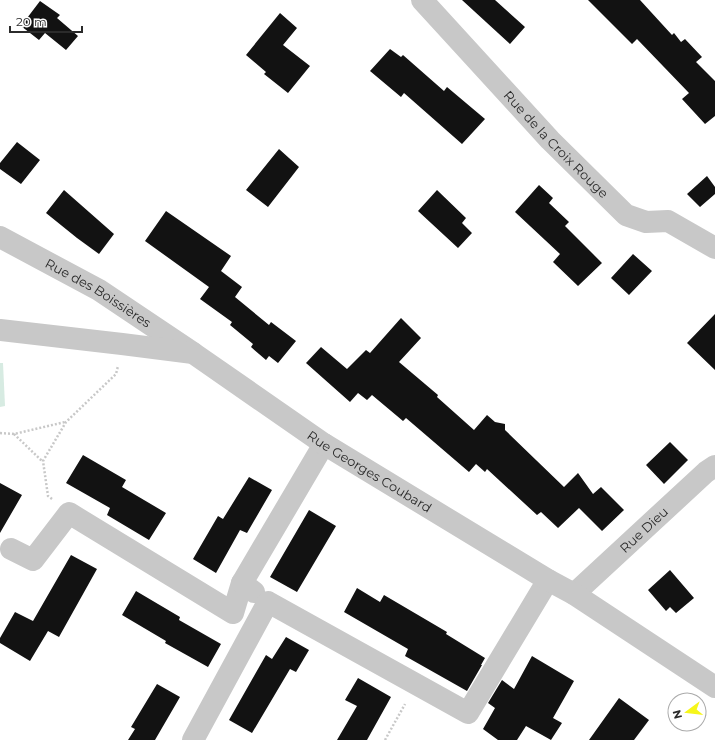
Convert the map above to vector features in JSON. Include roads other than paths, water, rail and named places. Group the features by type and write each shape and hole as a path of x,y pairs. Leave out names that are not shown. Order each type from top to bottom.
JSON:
{"street":[{"name":"Rue de la Croix Rouge","path":"422,0 550,140 626,215 646,222 668,221 715,248"},
{"name":"Rue des Boissières","path":"0,237 99,290 193,353"},
{"name":"Rue Georges Coubard","path":"0,330 193,353 324,444 548,580 574,594 715,687"},
{"path":"11,549 33,560 69,513 233,613 242,583 324,444"},
{"name":"Rue Dieu","path":"574,594 706,472 715,466"},
{"path":"242,583 268,602 468,713 548,580"},
{"path":"193,740 268,602"}]}
